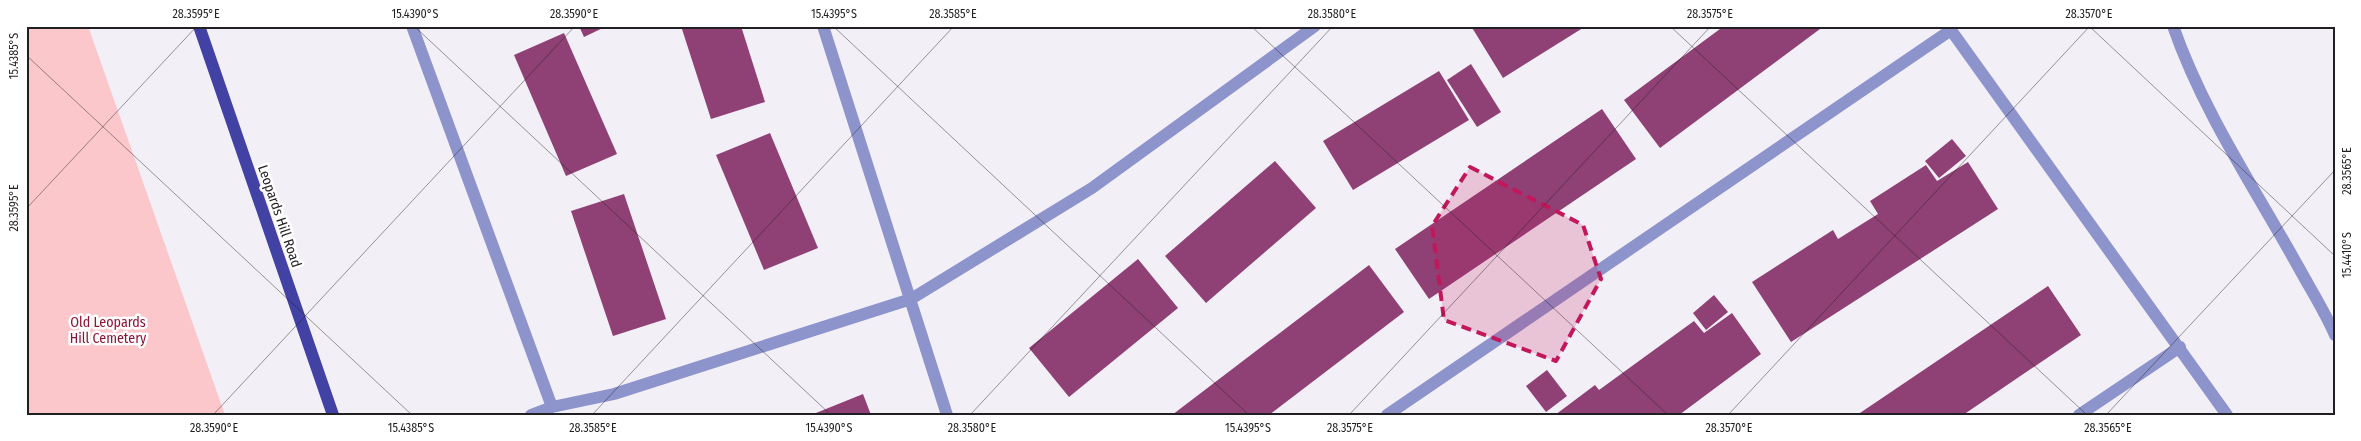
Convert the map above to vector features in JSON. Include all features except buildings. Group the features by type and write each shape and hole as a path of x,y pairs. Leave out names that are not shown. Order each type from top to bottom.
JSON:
{"main road":[{"name":"Leopards Hill Road","path":"199,26 333,415"}],"street":[{"path":"412,26 552,408"},
{"path":"823,26 947,415"},
{"path":"531,415 552,408 614,394 910,299 1092,188 1315,26"},
{"path":"2173,26 2182,51 2224,139 2267,210 2335,335"},
{"path":"1387,415 1949,28 2180,347 2227,415"},
{"path":"2079,415 2180,347"}],"highlighted area":[{"path":"1470,167 1583,225 1601,279 1556,361 1444,320 1432,226"}],"green space":[{"name":"Old Leopards Hill Cemetery","path":"26,26 88,26 225,415 26,415"}]}
